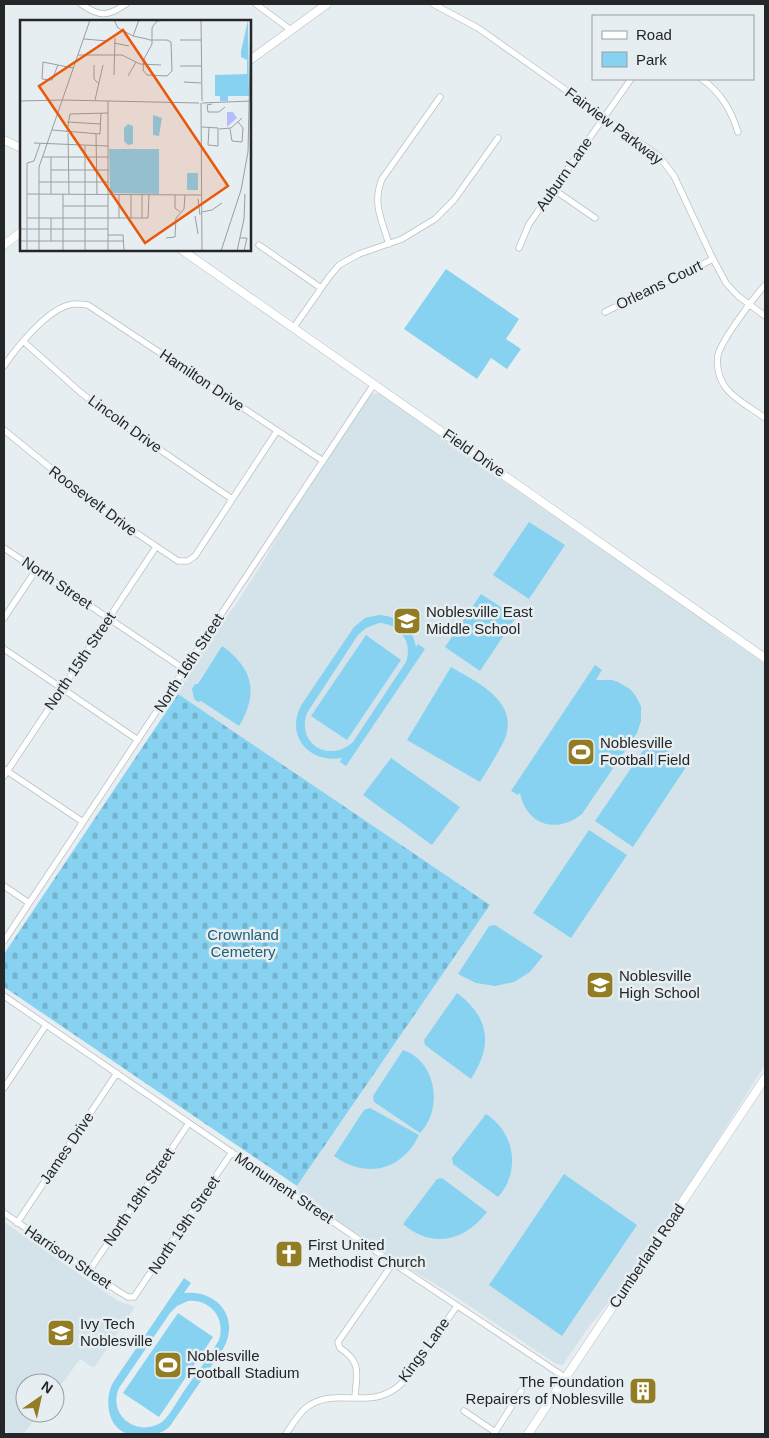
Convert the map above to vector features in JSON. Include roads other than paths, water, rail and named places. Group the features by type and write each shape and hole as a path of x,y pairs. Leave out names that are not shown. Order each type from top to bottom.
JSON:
{"street":[{"path":"81,4 96,13 102,14 112,13 126,4"},
{"path":"256,4 291,30"},
{"path":"251,59 327,4"},
{"name":"Fairview Parkway","path":"433,4 478,28 653,151 666,164 674,176 713,259 730,288 750,306 765,316"},
{"name":"Auburn Lane","path":"519,248 529,224 629,80"},
{"path":"703,80 722,98 738,132"},
{"path":"389,244 378,209 378,189 382,179 440,97"},
{"path":"294,327 334,270 345,261 412,234 446,208 498,138"},
{"path":"4,140 20,148"},
{"path":"553,189 594,218"},
{"path":"4,245 20,233"},
{"path":"259,245 321,288"},
{"name":"Field Drive","path":"183,251 765,658"},
{"name":"Orleans Court","path":"605,312 713,259"},
{"path":"765,285 722,345 718,355 718,370 727,390 765,418"},
{"name":"Hamilton Drive","path":"23,341 41,323 68,304 88,306 323,461"},
{"path":"4,366 23,341"},
{"name":"Lincoln Drive","path":"23,341 80,392 149,444 232,499"},
{"name":"North 16th Street","path":"4,941 374,384"},
{"name":"Roosevelt Drive","path":"4,430 102,510 178,560 188,560 195,556 232,499"},
{"path":"232,499 277,431"},
{"name":"North 15th Street","path":"5,772 156,546"},
{"name":"North Street","path":"4,548 184,669"},
{"path":"4,618 36,570"},
{"path":"4,649 138,740"},
{"path":"5,772 83,822"},
{"path":"4,886 29,903"},
{"name":"Monument Street","path":"4,996 457,1306 566,1378"},
{"path":"4,1088 46,1025"},
{"name":"James Drive","path":"17,1223 117,1074"},
{"name":"Cumberland Road","path":"528,1434 765,1078"},
{"name":"North 18th Street","path":"89,1271 189,1123"},
{"name":"North 19th Street","path":"134,1297 232,1152"},
{"name":"Harrison Street","path":"4,1214 125,1296 134,1297"},
{"path":"355,1398 356,1364 349,1354 340,1348 338,1342 394,1262"},
{"name":"Kings Lane","path":"286,1434 298,1416 308,1406 332,1398 384,1396 397,1388 457,1306"},
{"path":"464,1411 494,1433 521,1391"}],"place":[{"name":"Noblesville East Middle School","path":"407,621"},
{"name":"Noblesville Football Field","path":"581,752"},
{"name":"Noblesville High School","path":"600,985"},
{"name":"First United Methodist Church","path":"289,1254"},
{"name":"Ivy Tech Noblesville","path":"61,1333"},
{"name":"Noblesville Football Stadium","path":"168,1365"},
{"name":"The Foundation Repairers of Noblesville","path":"643,1391"}],"park label":[{"name":"Crownland Cemetery","path":"243,944"}]}
